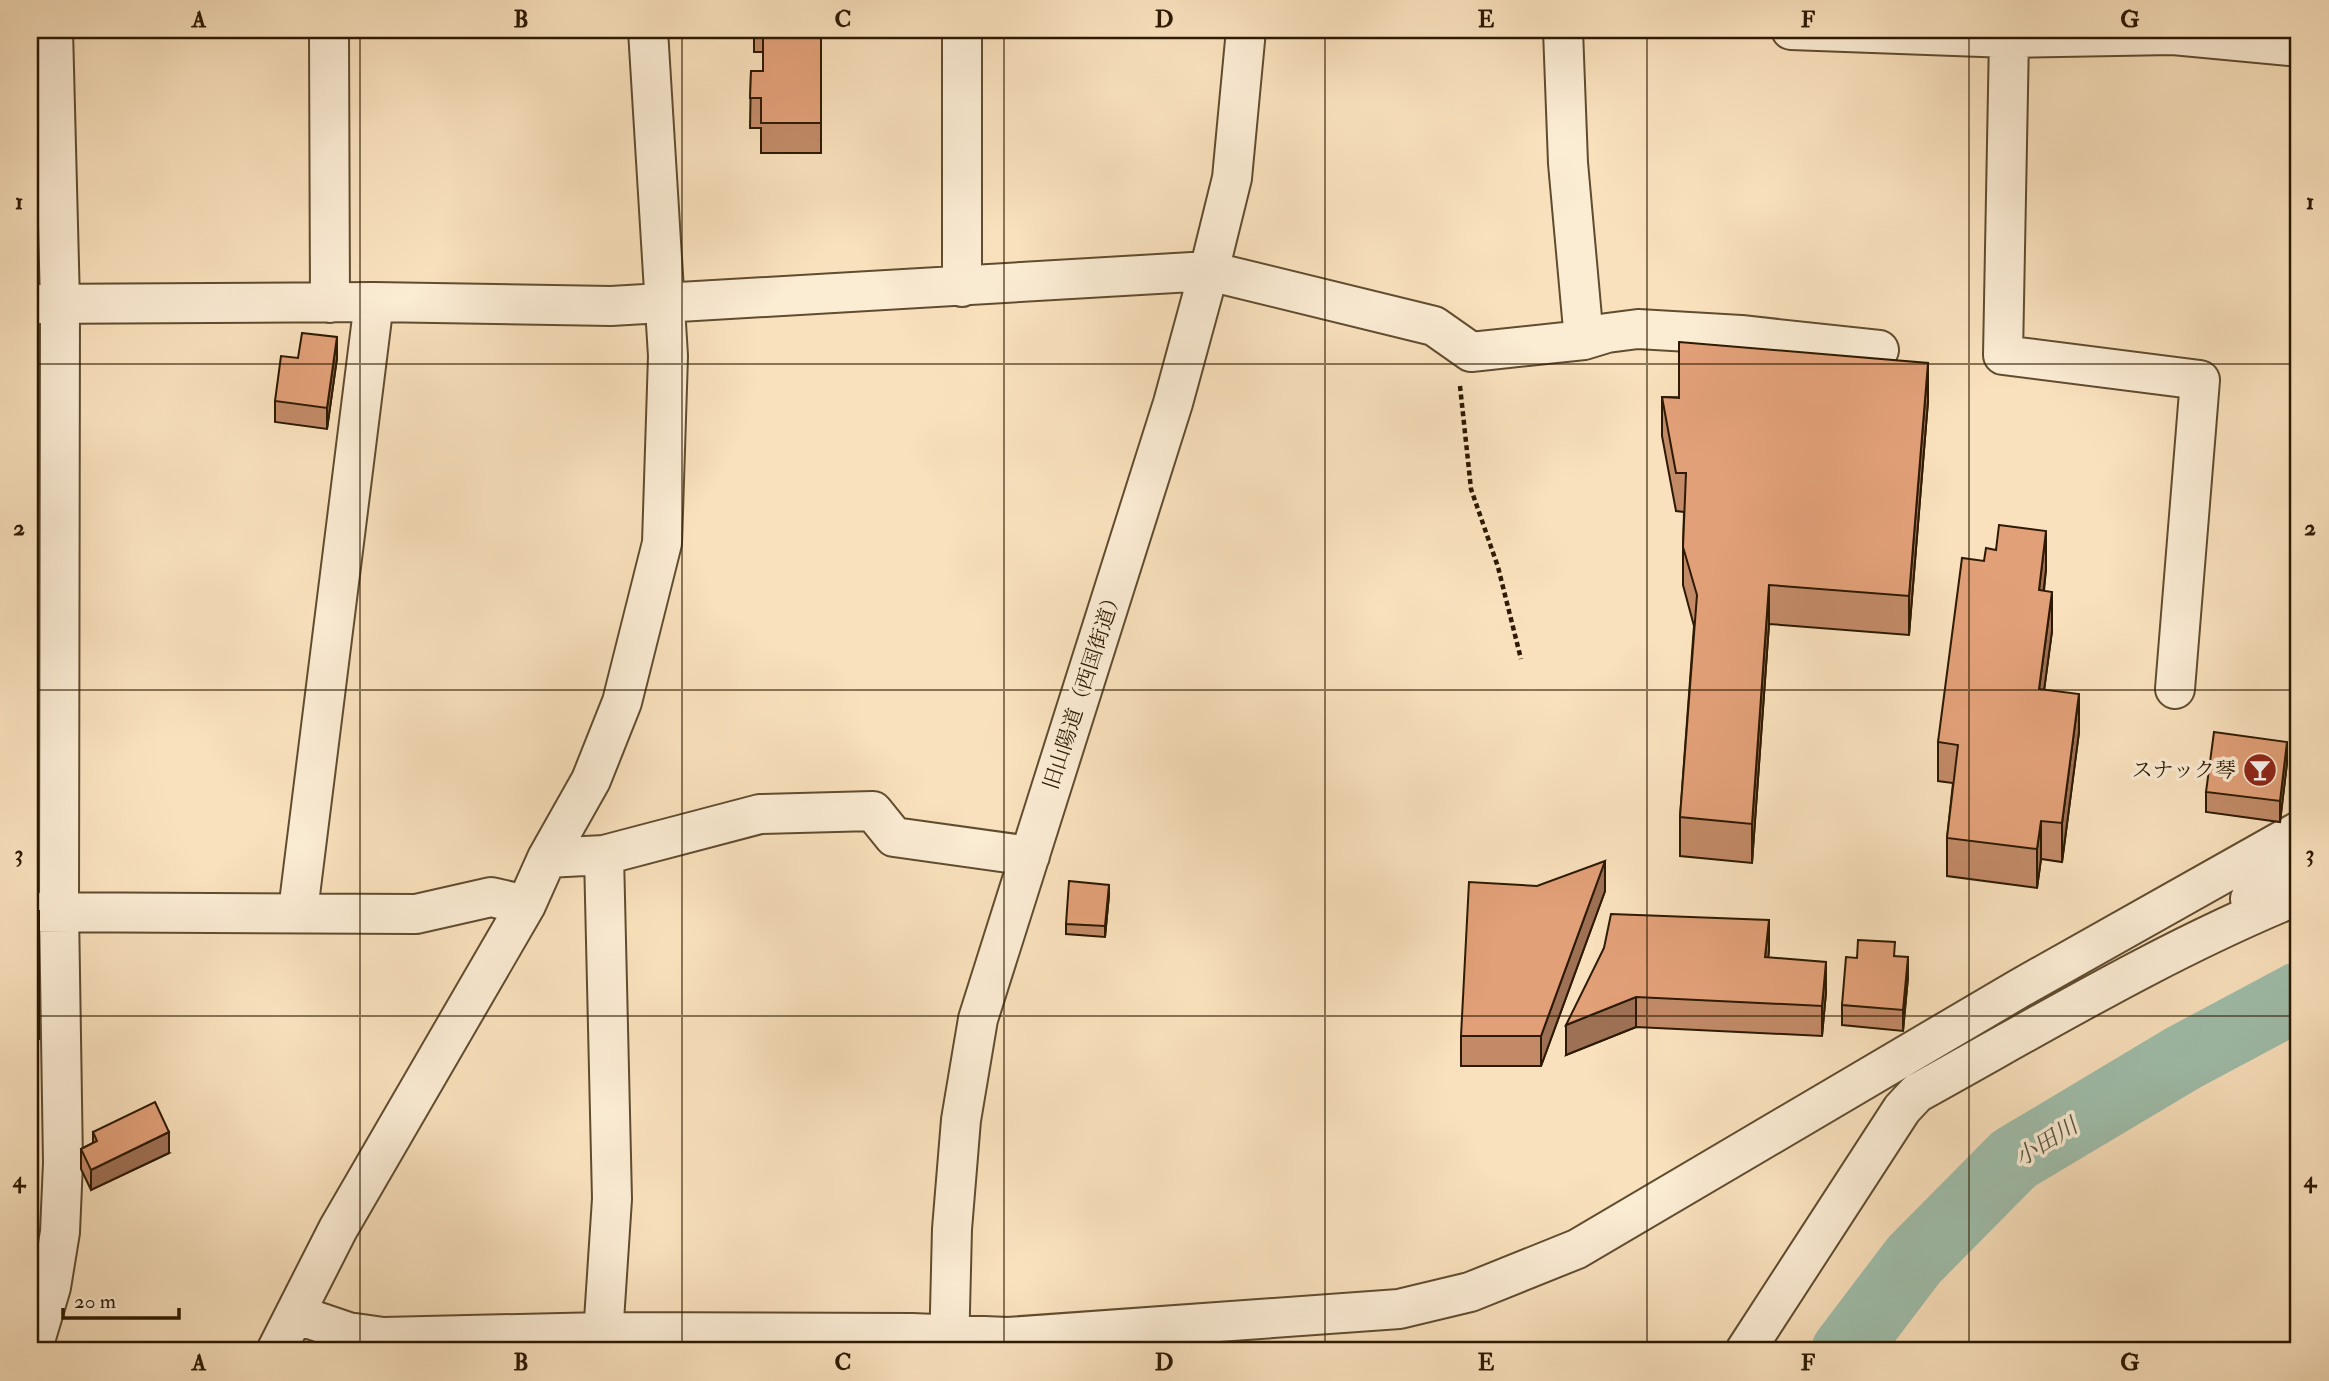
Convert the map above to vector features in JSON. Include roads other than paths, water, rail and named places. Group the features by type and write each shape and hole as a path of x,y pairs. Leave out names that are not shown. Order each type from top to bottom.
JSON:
{"street":[{"path":"32,1351 51,1287 60,1232 63,1163 45,911 45,303 53,30"},
{"path":"329,30 330,303"},
{"path":"276,1351 338,1229 526,905 547,858 591,780 622,702 662,544 668,356 648,30"},
{"path":"962,30 962,287"},
{"name":"旧山陽道（西国街道）","path":"950,1343 952,1228 961,1120 978,1019 1173,403 1209,271 1233,178 1247,30"},
{"path":"1563,30 1568,163 1584,340"},
{"path":"1791,30 1881,31 2009,38 2174,33 2299,47"},
{"path":"2009,38 2003,355 2200,380 2175,689"},
{"path":"45,303 374,302 611,306 1209,271 1434,326 1471,352 1584,340 1607,333 1638,329 1879,350"},
{"path":"298,911 374,302"},
{"path":"547,858 604,855 760,814 873,811 894,837 1030,856"},
{"path":"295,1314 348,1332 383,1337 603,1342 950,1343 1399,1309 1470,1292 1577,1249 2032,982 2299,831"},
{"path":"603,1342 612,1199 604,855"},
{"path":"2220,929 2227,915 2299,862"},
{"path":"1745,1351 1902,1109 1917,1093 2220,929 2299,895"},
{"path":"45,911 416,914 491,897 526,905"}],"waterway":[{"name":"小田川","path":"1845,1351 1914,1260 2014,1159 2183,1058 2299,996"}],"place":[{"name":"スナック琴","path":"2260,770"}]}
